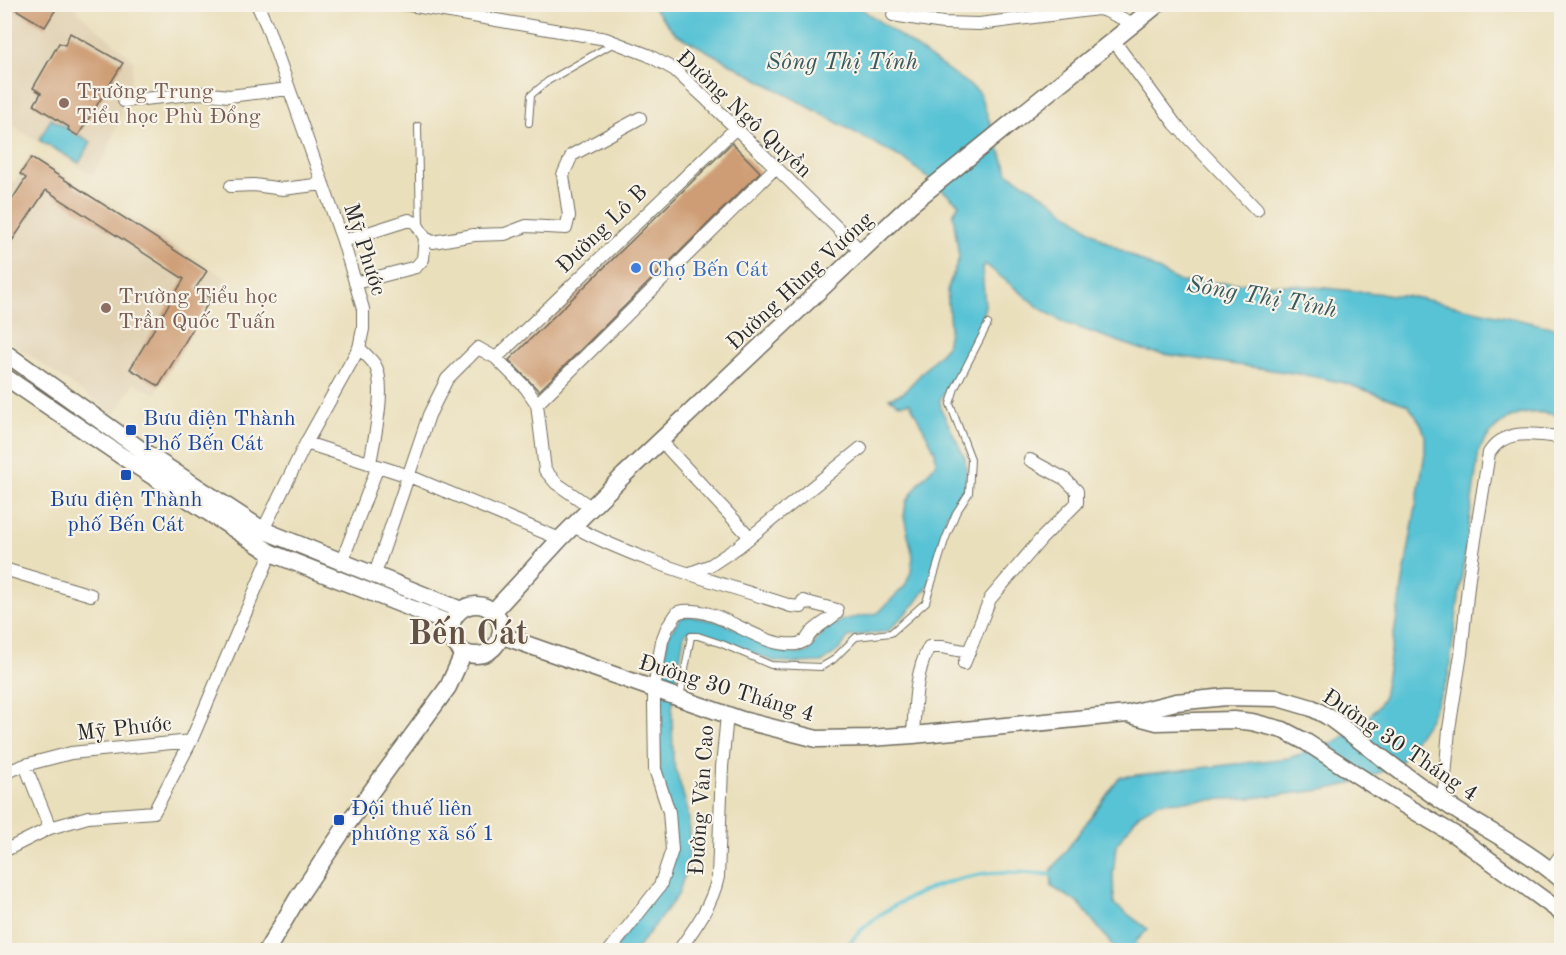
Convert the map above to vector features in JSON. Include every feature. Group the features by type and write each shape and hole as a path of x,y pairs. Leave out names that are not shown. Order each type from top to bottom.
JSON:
{"main road":[{"name":"Đường Hùng Vương","path":"492,612 560,538 911,204 1017,121 1158,4"},
{"path":"4,352 146,463 271,553 422,603 456,617"},
{"path":"4,376 146,463 263,530 375,574 422,603"},
{"path":"263,530 271,553"},
{"path":"477,605 492,612 498,619 500,635 497,642 486,652 471,654 464,652 453,640 456,617 468,606 477,605"},
{"name":"Đường 30 Tháng 4","path":"500,635 727,715 817,739 913,735 1127,714 1176,702 1226,697 1278,698 1312,708 1334,721 1443,802 1556,875"},
{"path":"267,951 297,899 348,823 448,687 464,652"},
{"name":"Đường 30 Tháng 4","path":"1127,714 1157,722 1215,720 1252,722 1283,730 1455,835 1562,913"}],"street":[{"name":"Mỹ Phước","path":"257,4 267,26 343,241 363,309 363,329 359,348 306,443 263,530"},
{"name":"Đường Ngô Quyền","path":"404,4 450,8 606,39 648,55 675,70 862,252"},
{"path":"893,15 943,23 979,24 1098,9 1134,24"},
{"path":"1114,41 1175,123 1257,210"},
{"path":"124,101 202,93 229,96 289,89"},
{"path":"343,241 403,221 413,221 423,235 433,242 474,235 505,234 526,226 566,228 569,216 563,175 572,155 640,118"},
{"name":"Đường Lô B","path":"496,358 735,129"},
{"path":"537,404 775,168"},
{"path":"231,186 254,185 283,189 323,184"},
{"path":"355,283 416,267 423,259 423,235"},
{"path":"342,561 374,464 380,383 375,365 359,348"},
{"path":"375,574 429,415 447,379 478,348 496,358 526,388 537,404 545,470 556,483 592,508"},
{"path":"1443,802 1449,729 1461,654 1469,577 1489,453 1496,443 1507,436 1558,437"},
{"path":"661,441 750,537"},
{"path":"306,443 409,476 560,538"},
{"path":"690,573 711,565 750,537 861,448"},
{"path":"964,664 990,599 1041,539 1077,503 1077,491 1065,479 1030,460"},
{"path":"573,526 603,542 791,606 801,607 803,601 837,610 837,613 810,634 806,640 798,644 782,643 760,637 701,611 678,612 667,628 662,641 656,690 655,769 669,812 672,850 660,886 610,951"},
{"name":"Mỹ Phước","path":"4,772 71,753 191,741 271,553"},
{"path":"4,569 91,595"},
{"path":"913,735 917,687 924,656 929,646 969,652"},
{"name":"Đường Văn Cao","path":"679,951 707,907 718,877 722,767 727,715"},
{"path":"4,851 50,828 87,818 154,812 191,741"},
{"path":"25,765 50,828"},
{"path":"1556,875 1562,853"}],"lane":[{"path":"530,123 531,95 548,81 615,42"},
{"path":"418,126 423,235"},
{"path":"678,698 691,636 698,636 771,665 821,667 833,660 856,637 891,633 926,602 945,540 956,513 969,494 971,459 950,404 954,388 988,324"}],"shaded area":[{"name":"Trường Trung Tiểu học Phù Đổng","path":"4,5 73,5 90,23 134,60 130,85 117,126 106,154 92,175 5,121"},
{"name":"Trường Tiểu học Trần Quốc Tuấn","path":"31,154 226,278 155,394 134,383 115,415 5,338 4,178 14,183"}],"water":[{"name":"Sông Thị Tính","path":"651,5 856,5 979,92 1008,173 1051,200 1103,240 1180,282 1295,285 1414,297 1561,329 1561,416 1536,412 1513,417 1494,429 1479,450 1448,678 1430,718 1401,761 1350,784 1323,790 1251,798 1159,802 1139,814 1116,845 1113,876 1114,904 1148,929 1128,950 1116,950 1079,903 1052,887 1051,871 1120,777 1289,758 1337,741 1360,726 1377,708 1383,698 1425,453 1425,435 1421,424 1408,405 1344,383 1306,375 1149,352 1065,323 1041,309 985,264 982,269 985,306 980,324 959,372 940,399 941,409 965,458 967,481 961,501 947,514 930,583 916,603 888,631 848,637 840,649 823,662 773,661 693,630 684,635 672,710 673,760 688,811 689,861 678,895 636,950 614,950 670,869 660,776 657,712 668,636 680,618 690,616 719,622 798,654 808,652 825,630 842,620 878,613 905,586 911,572 913,556 904,517 906,502 936,464 935,451 910,403 899,404 889,398 903,393 946,347 950,326 947,290 959,258 953,214 959,204 907,161 676,34"},
{"path":"51,119 91,142 79,163 39,140"}],"building":[{"path":"7,4 59,4 45,27"},
{"path":"70,33 123,63 78,136 68,130 69,127 34,105 41,93 33,88 59,43 65,45"},
{"name":"Chợ Bến Cát","path":"732,143 760,172 539,391 509,360"},
{"path":"31,158 207,271 195,289 211,298 159,386 130,369 184,279 46,190 4,253 4,212 26,178 20,174"}],"waterway":[{"path":"845,950 856,935 888,910 906,899 945,883 992,873 1057,875"},
{"path":"1131,941 1142,950"}],"place":[{"name":"Trường Trung Tiểu học Phù Đổng","path":"64,103"},
{"name":"Chợ Bến Cát","path":"636,268"},
{"name":"Trường Tiểu học Trần Quốc Tuấn","path":"106,308"},
{"name":"Bưu điện Thành Phố Bến Cát","path":"131,430"},
{"name":"Bưu điện Thành phố Bến Cát","path":"126,475"},
{"name":"Đội thuế liên phường xã số 1","path":"339,820"}],"district":[{"name":"Bến Cát","path":"468,632"}]}
